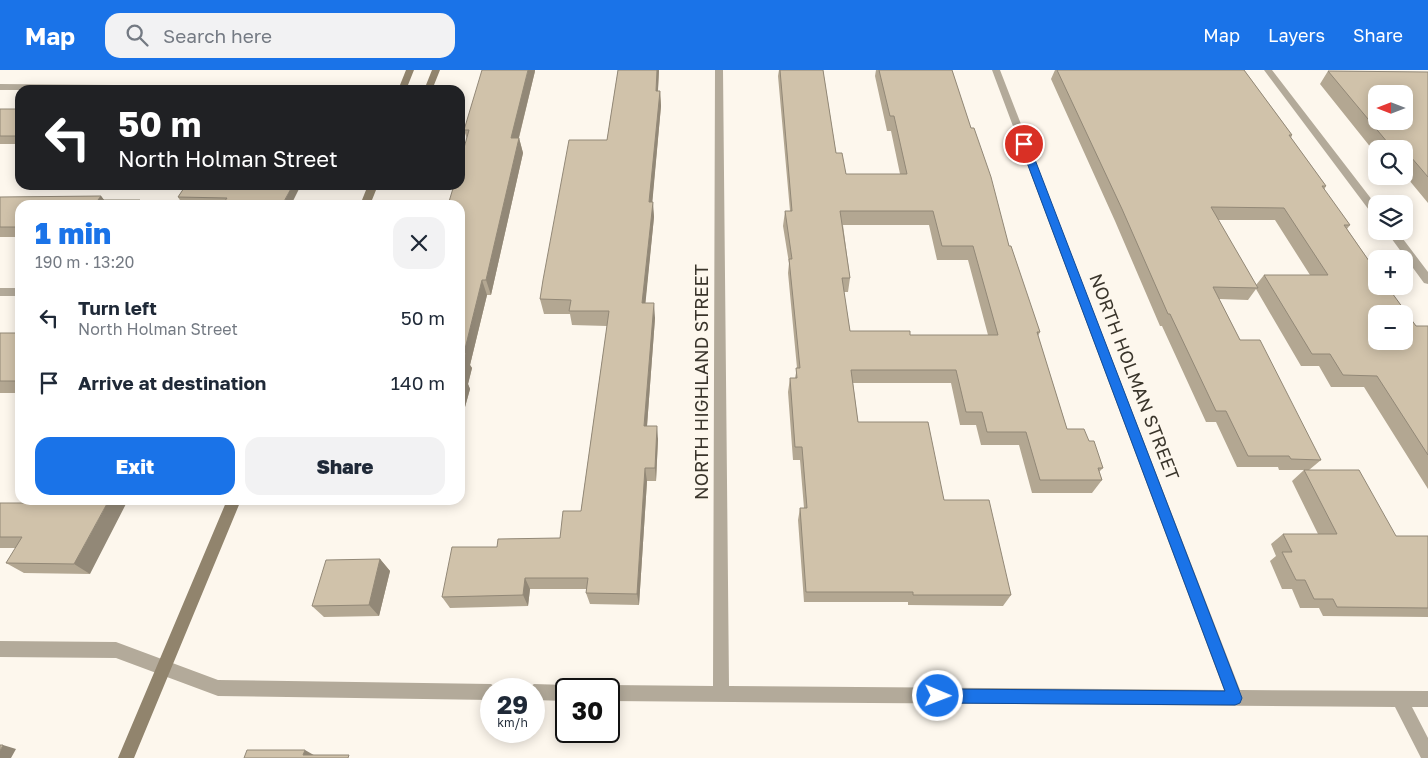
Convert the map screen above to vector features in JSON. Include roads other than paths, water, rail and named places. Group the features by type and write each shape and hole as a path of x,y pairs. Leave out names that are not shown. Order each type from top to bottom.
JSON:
{"main road":[{"path":"404,85 410,70"},
{"path":"430,85 436,70"},
{"path":"126,758 162,668 232,505"}],"street":[{"name":"NORTH HIGHLAND STREET","path":"719,70 720,694"},
{"name":"NORTH HOLMAN STREET","path":"996,70 1235,698"},
{"path":"1268,70 1368,201"},
{"path":"0,88 15,88"},
{"path":"1398,240 1428,280"},
{"path":"0,292 15,292"},
{"path":"0,649 116,650 218,688 480,692"},
{"path":"620,693 1428,699"},
{"path":"1400,699 1428,755"}]}
